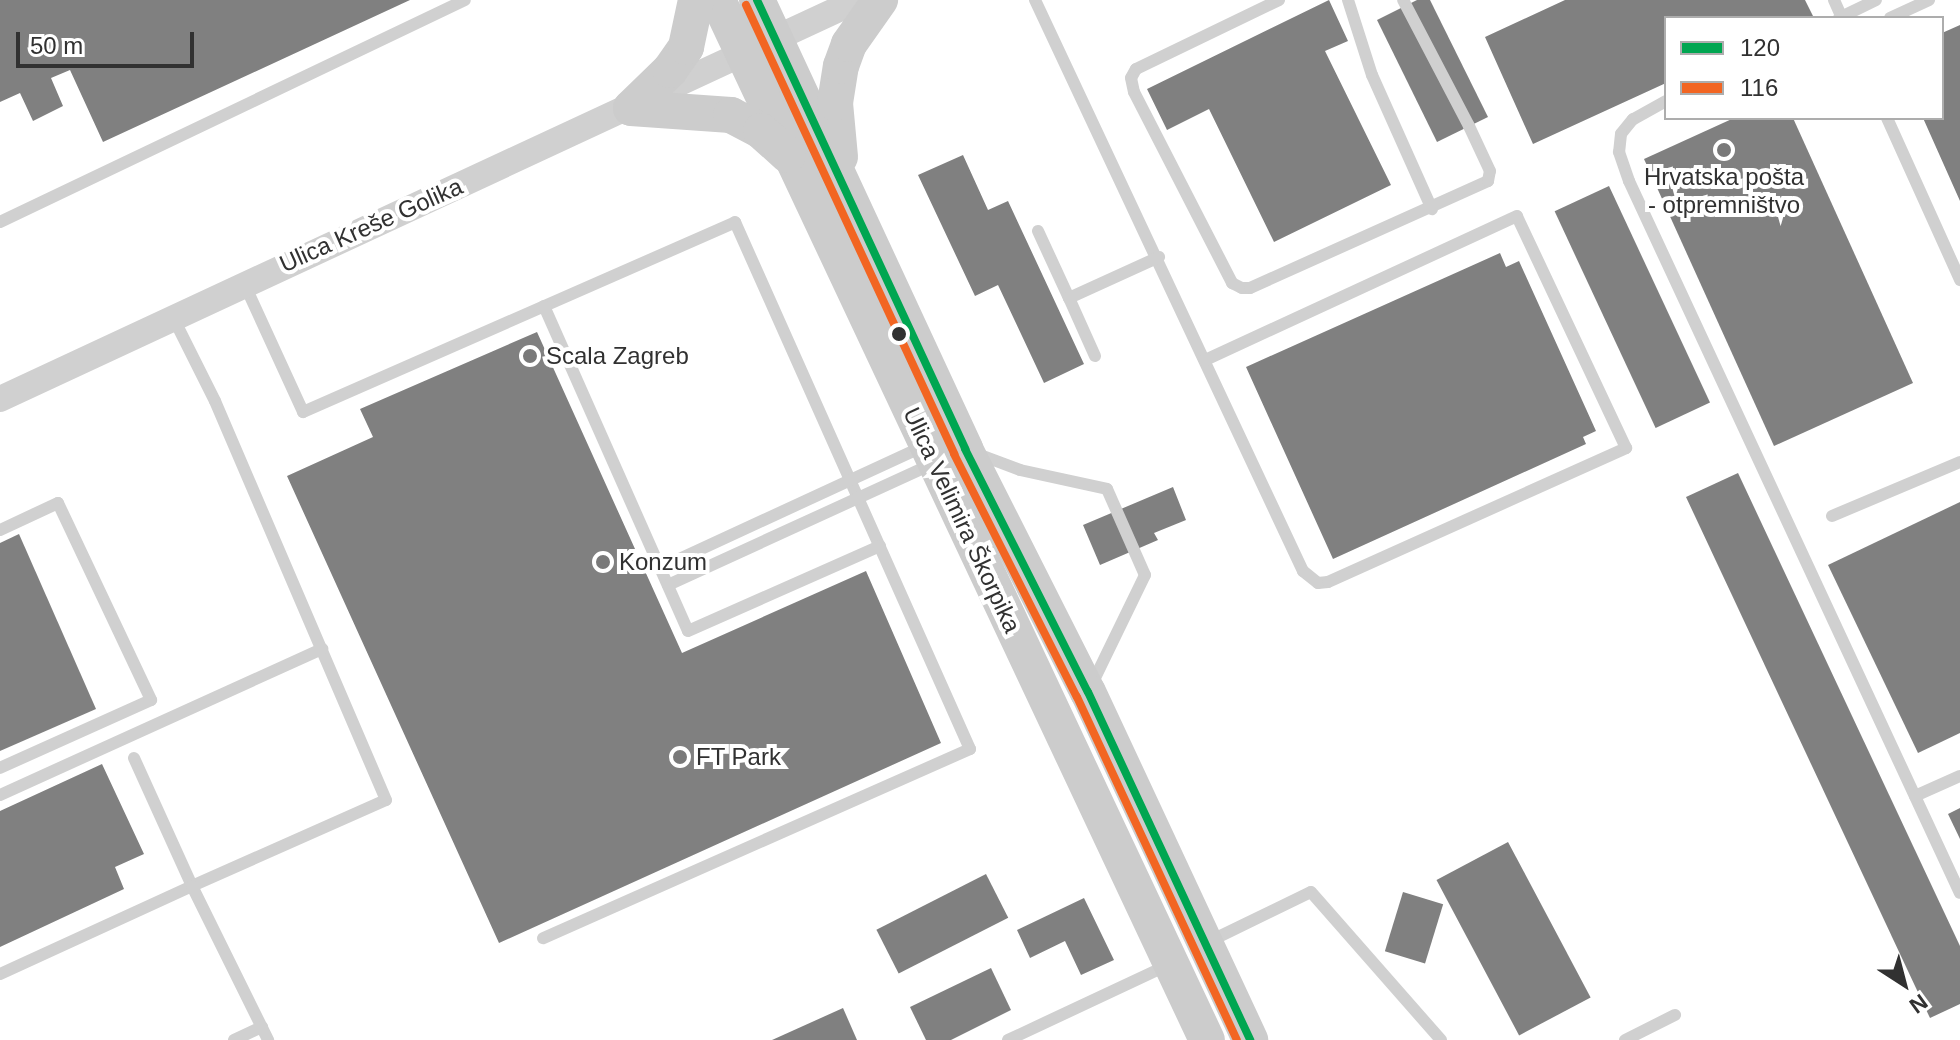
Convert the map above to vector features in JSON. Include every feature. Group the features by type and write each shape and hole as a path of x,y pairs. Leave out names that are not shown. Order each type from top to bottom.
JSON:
{"main road":[{"path":"631,108 670,70 686,47 696,0"},
{"name":"Ulica Velimira Škorpika","path":"718,0 760,47 846,194 942,452 1088,692 1250,1040"},
{"name":"Ulica Velimira Škorpika","path":"757,0 760,47 796,164 942,452 1207,1040"},
{"path":"846,194 835,103 841,66 849,44 880,0"},
{"path":"631,108 731,115 761,131 796,164"}],"street":[{"name":"Ulica Kreše Golika","path":"0,399 858,0"}],"lane":[{"path":"0,222 465,0"},
{"path":"1035,0 1159,257 1205,360 1303,571 1318,583 1328,582 1626,448 1517,216 1205,360"},
{"path":"1279,0 1136,69 1131,78 1134,92 1232,283 1250,288 1432,209 1488,181 1490,171 1403,0"},
{"path":"1348,0 1372,75 1432,209"},
{"path":"1845,16 1876,0"},
{"path":"1894,16 1929,0"},
{"path":"1664,102 1633,119 1621,134 1619,152 1629,181 1960,893"},
{"path":"1888,120 1960,280"},
{"path":"244,283 303,412 735,222 970,749 543,938"},
{"path":"1038,231 1095,356"},
{"path":"1069,298 1159,257"},
{"path":"544,306 688,631 880,546"},
{"path":"0,974 386,800 215,401 173,317"},
{"path":"668,585 858,499 942,452"},
{"path":"660,568 851,481 942,452 1107,489 1145,575 1088,692"},
{"path":"1832,516 1960,462"},
{"path":"0,530 58,503 151,700 0,768"},
{"path":"0,795 322,649"},
{"path":"134,758 192,886 268,1040"},
{"path":"1915,796 1960,776"},
{"path":"1205,944 1311,892 1441,1040"},
{"path":"1008,1040 1171,963"},
{"path":"1625,1040 1675,1015"},
{"path":"234,1040 262,1027"}],"building":[{"path":"0,0 410,0 103,142 70,70 51,78 63,106 33,121 20,93 0,102"},
{"path":"1329,0 1348,41 1325,51 1391,185 1274,242 1209,109 1167,130 1147,89"},
{"path":"1417,0 1430,0 1488,117 1437,142 1377,20"},
{"path":"1565,0 1805,0 1813,16 1664,16 1664,84 1533,144 1485,37"},
{"path":"1960,25 1960,201 1924,120 1944,120 1944,32"},
{"path":"1730,120 1794,120 1913,383 1774,446 1644,159"},
{"path":"963,155 988,210 1008,201 1084,364 1044,383 998,285 975,296 918,175"},
{"path":"1609,186 1710,403 1656,428 1555,211"},
{"path":"1500,253 1506,267 1519,261 1596,431 1583,437 1586,444 1333,559 1246,367"},
{"path":"537,332 682,653 866,571 941,743 499,943 287,476 373,437 360,409"},
{"path":"1738,473 1960,946 1960,1004 1930,1018 1686,497"},
{"path":"1173,487 1186,520 1154,533 1158,540 1100,565 1083,525"},
{"path":"1960,502 1960,733 1918,753 1828,565"},
{"path":"19,534 96,709 0,751 0,543"},
{"path":"102,764 144,854 115,867 124,889 0,947 0,811"},
{"path":"1960,808 1960,839 1948,814"},
{"path":"1508,842 1591,997 1519,1035 1436,880"},
{"path":"986,874 1008,918 899,974 876,930"},
{"path":"1403,892 1443,904 1425,964 1385,951"},
{"path":"1084,898 1114,960 1081,975 1065,941 1030,958 1017,930"},
{"path":"991,968 1011,1010 951,1040 926,1040 910,1007"},
{"path":"843,1008 857,1040 772,1040"}],"transit line":[{"name":"120","path":"757,0 965,449 1088,692 1250,1040"},
{"name":"116","path":"746,5 954,454 1077,697 1237,1040"}],"place":[{"name":"Hrvatska pošta - otpremništvo","path":"1724,150"},
{"name":"Scala Zagreb","path":"530,356"},
{"name":"Konzum","path":"603,562"},
{"name":"FT Park","path":"680,757"}]}
